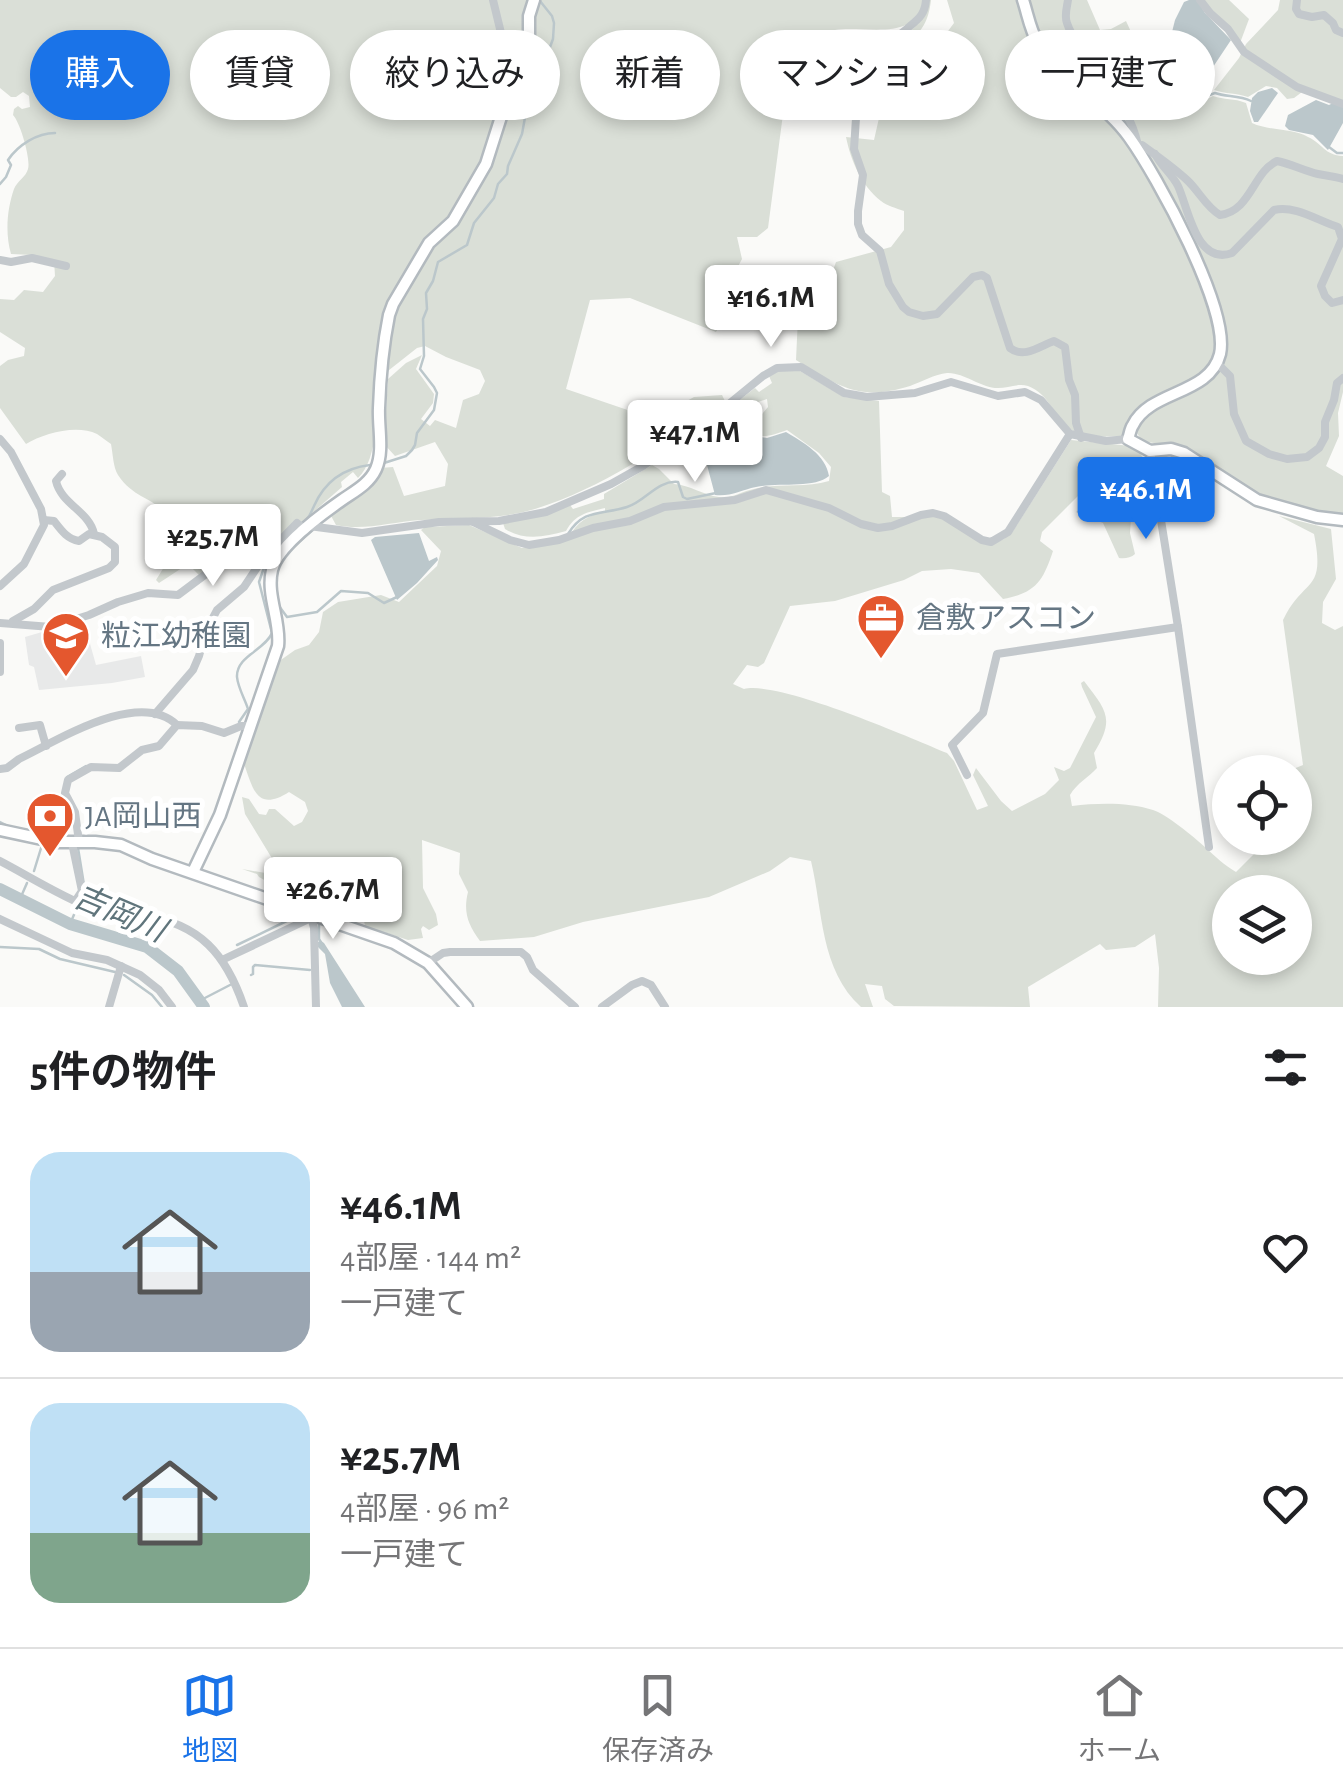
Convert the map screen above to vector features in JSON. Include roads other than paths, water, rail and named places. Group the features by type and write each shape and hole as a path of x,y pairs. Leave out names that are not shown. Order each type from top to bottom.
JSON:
{"street":[{"path":"493,0 500,30"},
{"path":"529,30 534,0"},
{"path":"926,0 920,18 897,36 836,42 821,51 817,59 844,89 856,118 854,149 863,175 858,224 862,235 880,251 889,284 909,312 930,317 937,314 974,277 982,275 987,278 1010,348 1023,353 1054,341 1066,347 1081,438"},
{"path":"1023,0 1031,29 1052,62 1100,105 1137,146 1154,154 1186,180 1220,216 1243,203 1273,162 1295,164 1343,179"},
{"path":"1068,0 1067,25 1123,107 1137,146 1209,288 1220,332 1220,354 1210,373 1156,402 1134,422 1128,440"},
{"path":"1200,0 1244,52 1297,87 1343,104"},
{"path":"1297,0 1299,14 1324,15 1343,33"},
{"path":"155,714 193,670 217,610 304,527 368,482 374,472 379,459 379,406 387,327 394,304 429,243 452,221 486,164 500,120"},
{"path":"1154,154 1179,187 1192,227 1214,253 1224,256 1238,248 1280,208 1338,226 1342,238 1321,286 1332,303 1343,300"},
{"path":"0,260 32,258 66,266"},
{"path":"1216,362 1230,376 1234,414 1246,441 1288,459 1307,456 1319,448 1337,384 1343,378"},
{"path":"193,872 220,815 278,646 271,581 264,557 298,523 304,527 362,533 400,526 498,521 546,512 643,466 776,368 801,367 844,394 915,392 951,382 998,396 1025,392 1041,400 1070,434 1106,441 1128,440 1150,451 1172,449 1256,500 1317,518 1343,520"},
{"path":"469,520 529,545 630,521 664,507 735,500 766,490 830,508 878,528 933,513 992,542 1008,532 1070,434"},
{"path":"0,439 12,452 44,520 43,532 28,558 0,586"},
{"path":"1150,451 1209,846"},
{"path":"5,623 34,609 53,590 113,565 115,547 94,534 92,524 60,494 56,481 62,474"},
{"path":"44,520 54,522 75,540 94,534"},
{"path":"5,623 51,626 148,592 178,595 218,565 275,544"},
{"path":"967,775 952,745 983,714 997,654 1178,627"},
{"path":"0,643 0,672"},
{"path":"0,768 112,716 128,713 155,714 176,724 224,732 251,726"},
{"path":"19,728 40,724 46,746"},
{"path":"76,900 82,892 75,812 66,793 68,780 91,767 120,768 142,750 159,746 176,724"},
{"path":"0,830 38,839 121,845 394,943 428,963 467,1007"},
{"path":"0,861 96,908 175,923 201,937 222,960 244,1007"},
{"path":"222,960 311,916"},
{"path":"311,916 316,1007"},
{"path":"0,919 72,953 107,960 140,974 172,1007"},
{"path":"428,963 450,952 522,952 533,970 556,988 564,1004 574,1007"},
{"path":"110,1007 121,966"},
{"path":"602,1007 642,981 651,985 665,1007"}],"waterway":[{"path":"384,463 412,450 417,433 434,410 437,393 420,369 426,293 438,262 467,245 474,223 507,174 553,39 552,16 540,1"},
{"path":"1215,93 1251,101"},
{"path":"0,184 11,165 8,160 17,149 35,138 55,133"},
{"path":"1329,147 1343,153"},
{"path":"301,525 330,483 352,469 370,465"},
{"path":"568,534 587,516 627,507 671,482 678,482 687,499 716,493"},
{"path":"291,549 311,531"},
{"path":"239,722 248,709 238,670 272,633 259,582 267,559"},
{"path":"276,587 279,606 287,617 317,612 341,591 368,593 384,603 397,597"},
{"path":"67,777 86,766"},
{"path":"0,822 12,828"},
{"path":"34,871 42,845"},
{"path":"78,848 84,885"},
{"path":"20,899 27,883"},
{"name":"吉岡川","path":"0,889 70,924 147,947 178,971 204,1007"},
{"path":"70,924 76,910"},
{"path":"237,945 299,915"},
{"path":"319,923 322,944"},
{"path":"0,947 39,949 60,959 115,972"},
{"path":"251,975 255,965 310,970"},
{"path":"124,975 162,1007"},
{"path":"201,1000 230,985"}],"place":[{"name":"倉敷アスコン","path":"881,660"},
{"name":"粒江幼稚園","path":"66,678"},
{"name":"JA岡山西","path":"50,858"}]}
